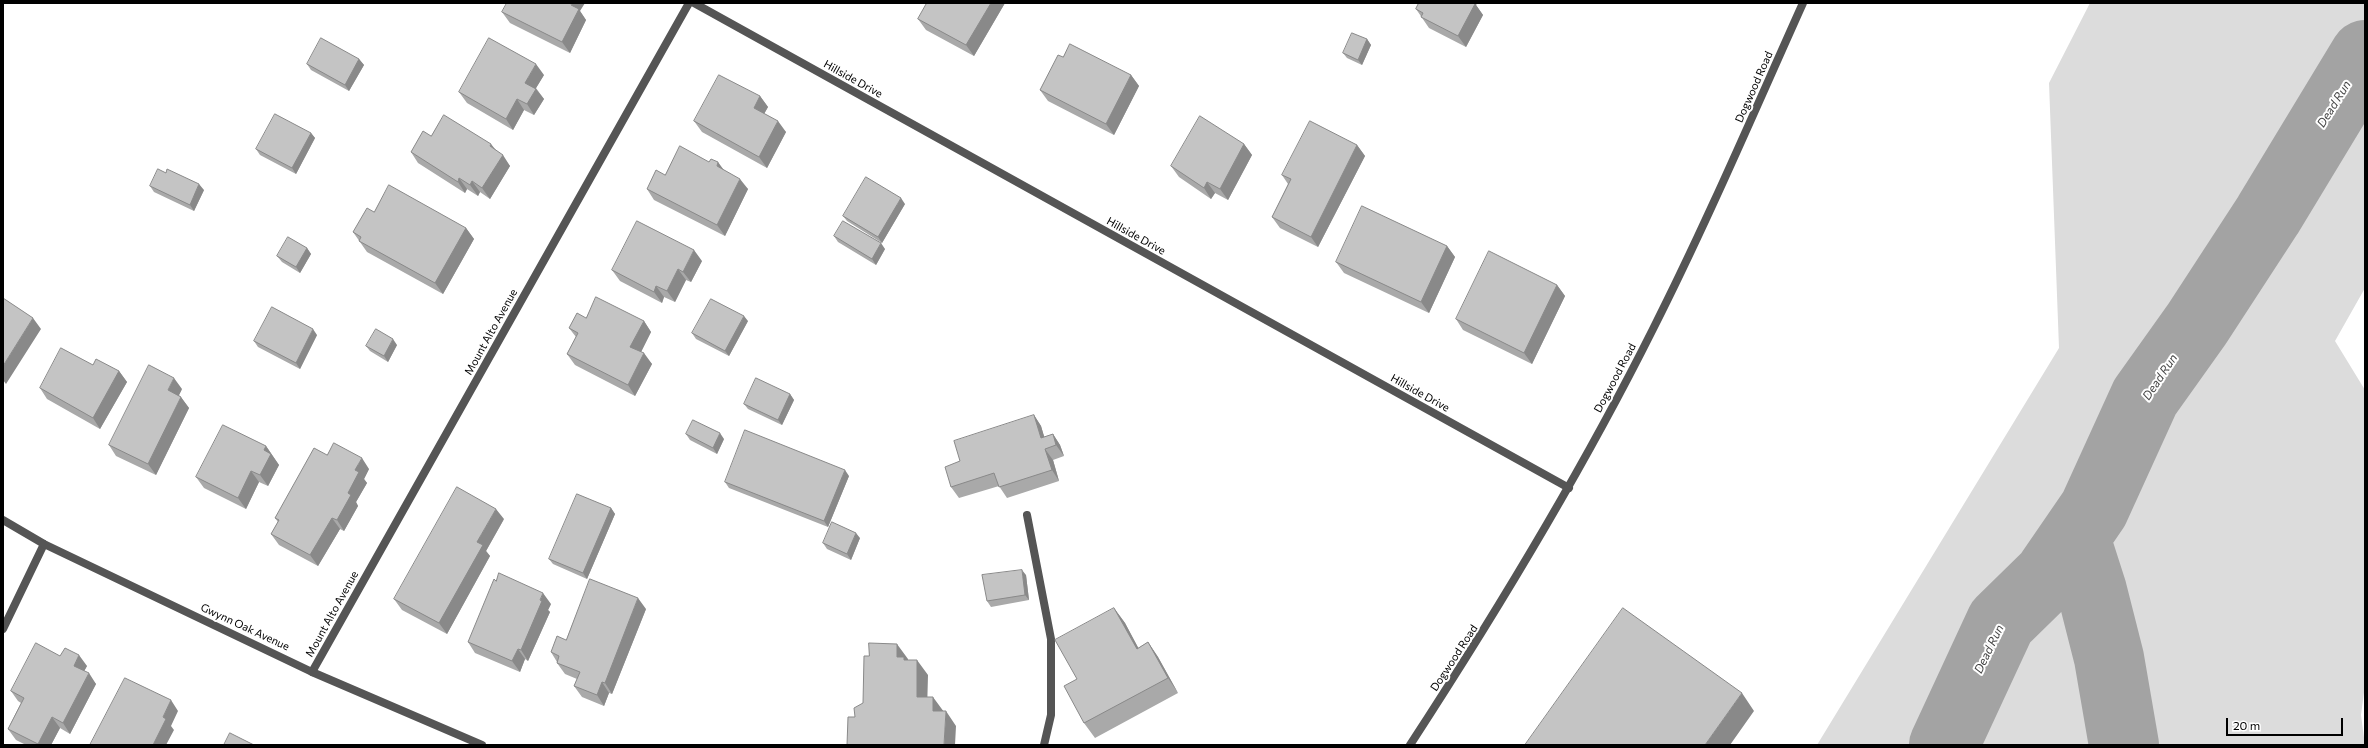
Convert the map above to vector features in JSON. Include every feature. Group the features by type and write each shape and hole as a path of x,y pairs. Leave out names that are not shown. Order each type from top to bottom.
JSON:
{"street":[{"name":"Mount Alto Avenue","path":"312,672 689,3"},
{"name":"Hillside Drive","path":"694,3 1569,488"},
{"name":"Dogwood Road","path":"1410,745 1487,627 1569,488 1652,332 1698,240 1803,3"},
{"path":"1027,516 1051,639 1051,715 1044,745"},
{"name":"Gwynn Oak Avenue","path":"3,520 44,544 312,672 482,745"},
{"path":"3,629 44,544"}],"shaded area":[{"path":"2090,3 2365,3 2365,288 2335,341 2365,390 2365,685 2361,715 2365,745 1817,745 2059,348 2049,83"}],"building":[{"path":"507,3 572,3 571,5 579,9 562,42 502,12"},
{"path":"927,3 991,3 966,45 918,19"},
{"path":"1419,3 1475,4 1458,36 1421,17 1423,13 1416,9"},
{"path":"1352,33 1367,39 1358,60 1343,53"},
{"path":"321,38 359,59 345,85 307,64"},
{"path":"489,38 536,64 525,83 536,89 527,104 517,99 506,119 459,92"},
{"path":"1070,44 1131,75 1106,124 1040,90 1058,55 1063,57"},
{"path":"719,75 760,96 754,108 778,121 759,157 694,121"},
{"path":"275,114 311,133 292,168 256,149"},
{"path":"444,115 491,144 490,146 503,155 482,188 472,181 470,185 459,178 458,182 411,152 423,131 431,136"},
{"path":"1200,116 1244,144 1220,189 1207,182 1204,188 1171,166"},
{"path":"1310,121 1357,145 1311,237 1272,217 1291,179 1282,175"},
{"path":"680,146 709,162 711,159 718,162 717,166 740,179 717,225 647,189 656,170 665,175"},
{"path":"158,169 166,173 167,169 199,184 190,205 150,186"},
{"path":"866,177 901,198 878,237 843,216"},
{"path":"389,185 466,228 435,283 359,241 361,237 353,232 367,208 374,212"},
{"path":"1362,206 1447,246 1421,302 1336,262"},
{"path":"637,221 694,250 683,272 678,269 667,291 656,286 654,292 612,270"},
{"path":"843,221 881,243 872,259 834,236"},
{"path":"288,237 307,248 296,267 277,256"},
{"path":"1489,251 1557,285 1524,353 1456,319"},
{"path":"596,297 644,321 630,347 644,353 628,385 567,354 578,333 569,328 577,313 586,318"},
{"path":"3,298 33,318 3,366"},
{"path":"711,299 744,316 725,351 692,333"},
{"path":"272,307 313,329 296,363 254,341"},
{"path":"376,329 393,339 384,356 366,346"},
{"path":"61,348 93,365 96,359 119,371 93,418 40,388"},
{"path":"149,365 174,378 168,390 181,397 148,464 109,445"},
{"path":"756,378 790,394 778,420 744,404"},
{"path":"1034,415 1041,438 1053,434 1056,445 1045,449 1052,470 999,487 994,473 951,487 945,467 960,461 954,441"},
{"path":"693,420 720,433 713,448 686,434"},
{"path":"223,425 266,446 264,450 271,454 260,475 251,471 238,498 196,477"},
{"path":"745,430 845,470 824,521 725,482"},
{"path":"334,443 362,458 355,470 359,472 348,493 351,495 337,520 332,518 310,555 271,534 279,520 275,518 314,448 327,455"},
{"path":"457,487 496,509 477,542 483,545 439,623 394,599"},
{"path":"577,494 611,508 583,573 549,559"},
{"path":"832,522 856,533 847,554 823,543"},
{"path":"1022,570 1025,595 987,601 982,575"},
{"path":"499,573 543,593 540,600 542,601 521,650 518,649 512,661 468,642 494,579 496,581"},
{"path":"590,579 638,598 605,683 602,682 597,695 574,686 580,672 557,663 559,656 551,652 557,636 566,640"},
{"path":"1114,608 1137,649 1148,642 1168,678 1084,723 1064,686 1077,679 1055,640"},
{"path":"1623,608 1742,693 1705,745 1525,745"},
{"path":"36,643 60,656 65,648 79,655 74,666 89,673 63,723 52,717 38,744 8,729 24,698 11,691"},
{"path":"869,643 897,644 897,657 904,657 904,660 917,660 917,697 933,697 933,711 946,711 944,745 847,745 848,717 855,717 854,708 863,703 864,656 869,656"},
{"path":"125,678 171,700 163,717 166,719 153,745 90,745"},
{"path":"230,733 254,745 224,745"}],"waterway":[{"name":"Dead Run","path":"1944,745 2001,622 2048,576 2094,509 2145,397 2197,324 2268,215 2365,55"},
{"path":"2075,538 2092,591 2109,658 2124,745"}]}
